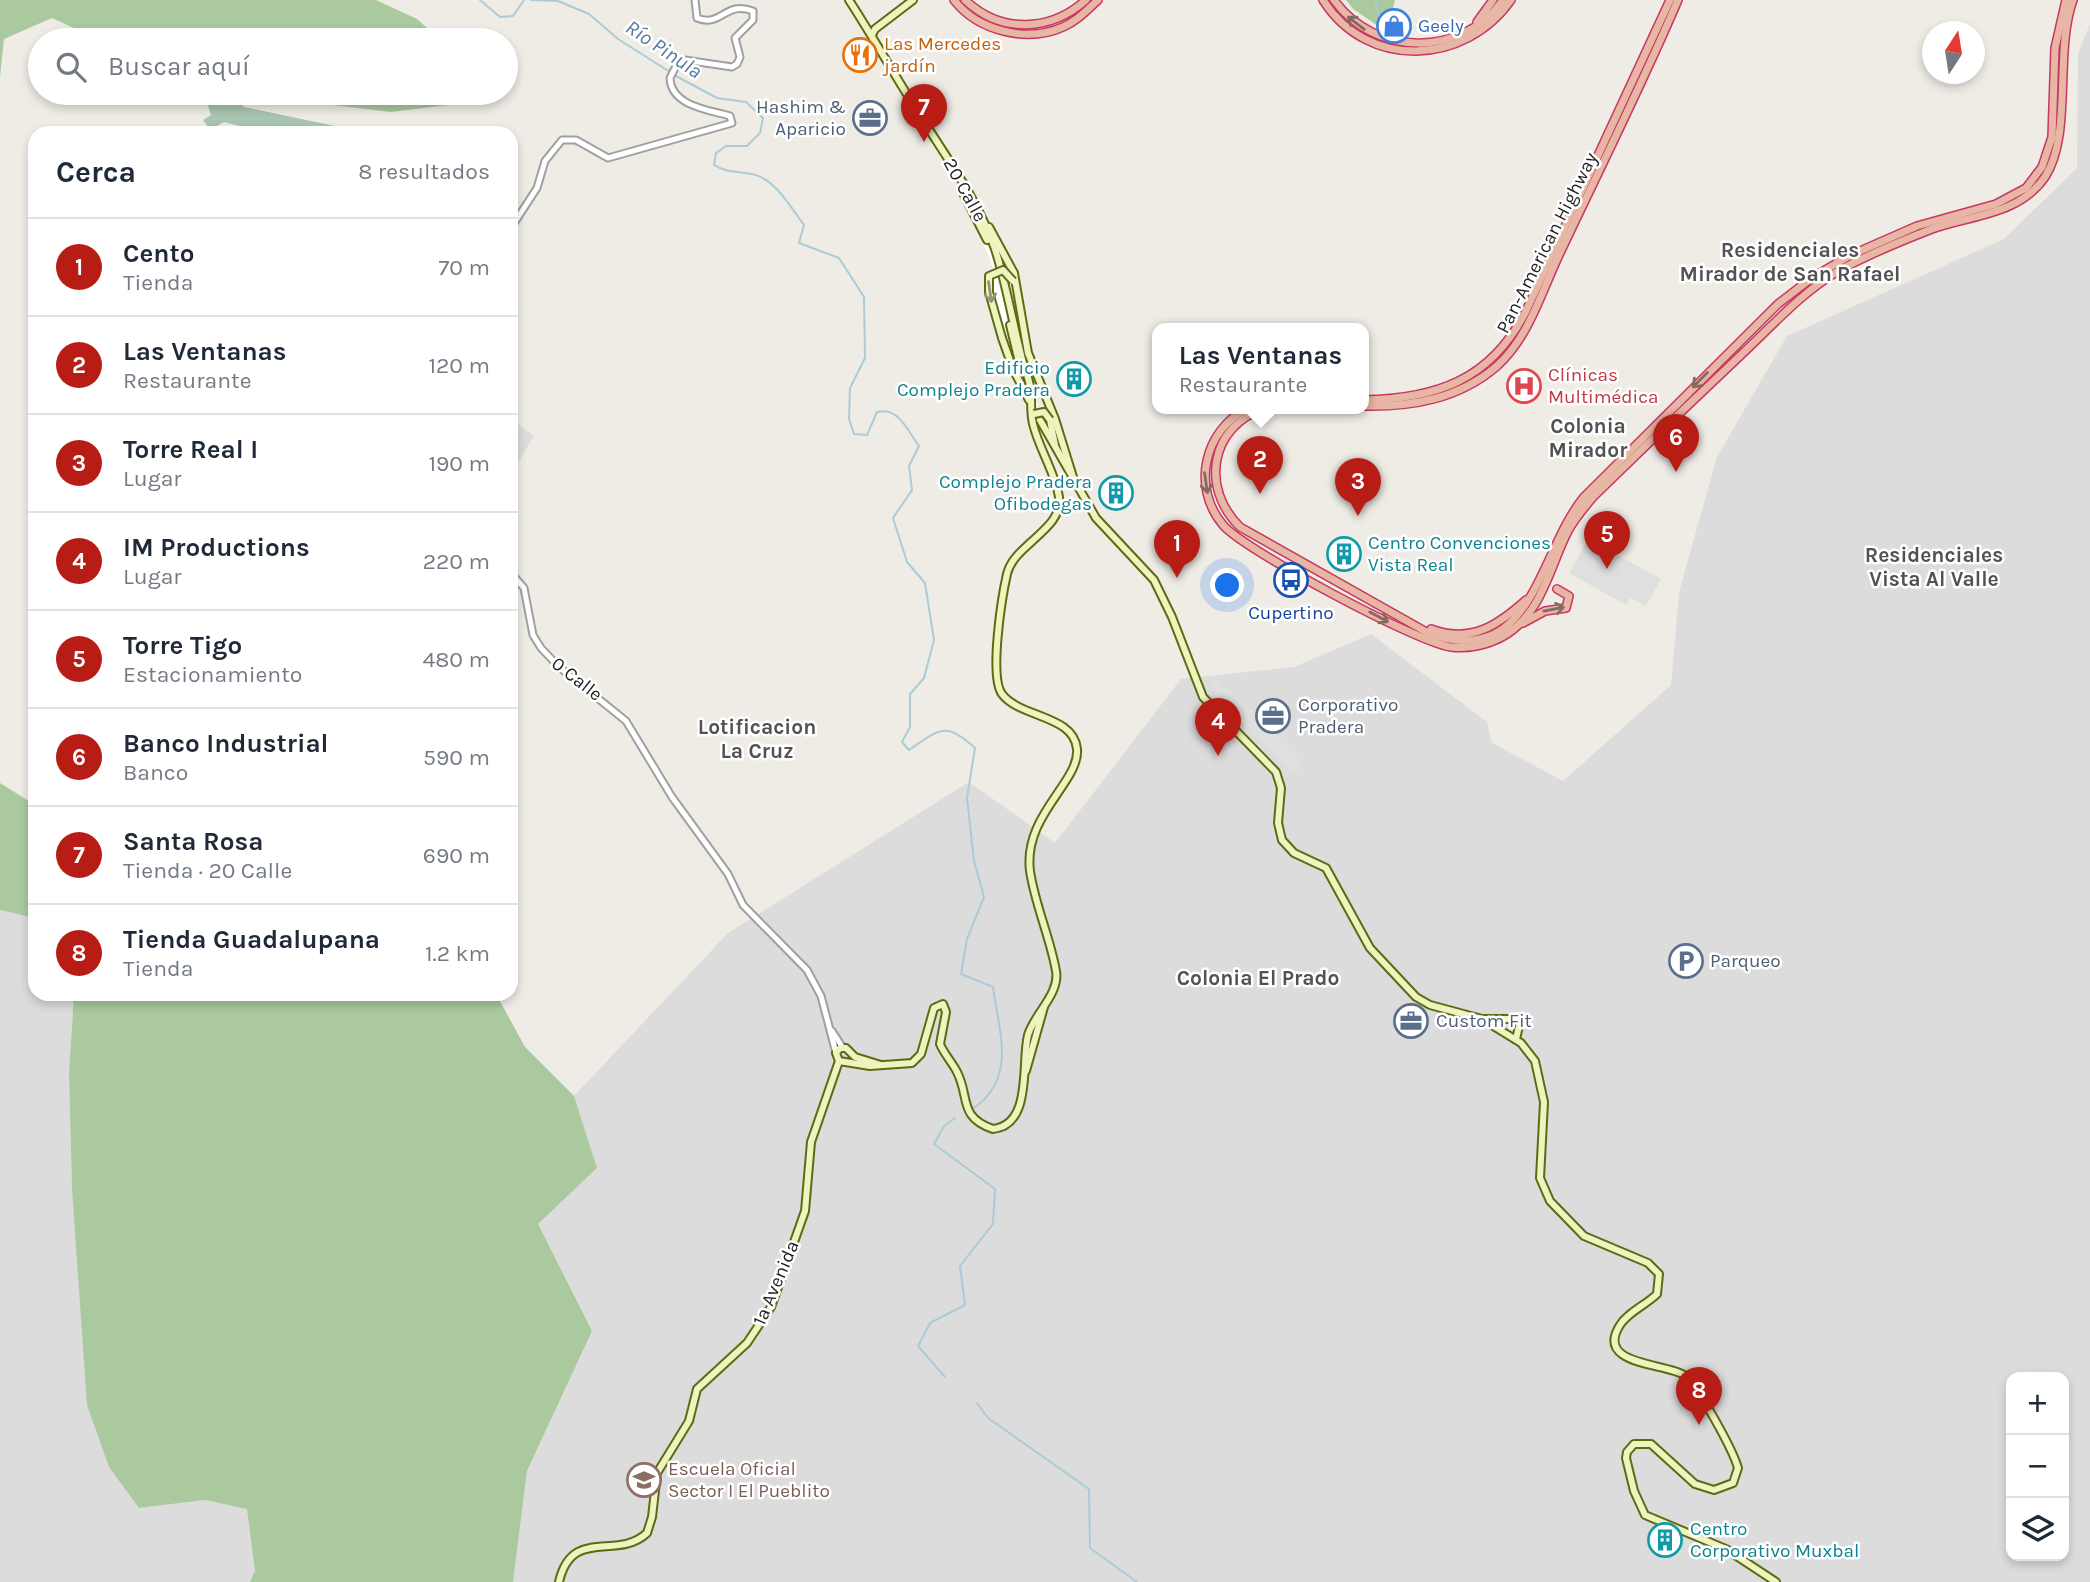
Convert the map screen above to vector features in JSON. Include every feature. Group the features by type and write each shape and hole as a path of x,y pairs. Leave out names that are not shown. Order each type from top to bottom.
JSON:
{"highway":[{"path":"957,2 995,20 1029,26 1056,20 1086,0"},
{"path":"957,2 972,19 990,27 1034,34 1062,27 1098,0"},
{"path":"1323,0 1341,24 1359,37 1383,48 1415,52 1443,49 1477,34 1492,24 1511,0"},
{"path":"1334,0 1364,29 1396,42 1436,43 1469,30 1499,1"},
{"name":"Pan-American Highway","path":"1369,400 1418,396 1445,387 1474,373 1507,342 1525,313 1670,0"},
{"name":"Pan-American Highway","path":"1369,406 1414,404 1454,393 1479,380 1509,353 1532,314 1615,142 1678,0"},
{"path":"1250,414 1233,427 1218,450 1214,476 1226,511 1248,533 1430,634 1464,641 1486,637 1511,623 1531,600 1561,529 1579,503 1778,304 1825,269 1866,248 1928,222 2005,201 2026,188 2042,167 2052,137 2055,48 2066,0"},
{"path":"1519,624 1540,597 1570,527 1593,497 1799,299 1856,262 1932,229 2007,208 2026,198 2036,188 2046,176 2056,151 2062,50 2073,0"},
{"path":"1760,336 1756,330 1778,304"},
{"path":"1729,366 1731,359 1746,344 1741,339"},
{"path":"1240,414 1222,428 1206,461 1205,481 1210,503 1223,525 1236,537 1311,581 1436,644 1451,647 1479,646 1502,637 1519,624 1545,611 1566,608 1569,596 1557,589"},
{"path":"1398,616 1437,631 1471,634 1504,621 1526,600"}],"main road":[{"name":"20 Calle","path":"849,0 963,181 983,219 995,251 1029,381 1033,415 1059,502 1054,518 1012,561 1007,573 997,680 1004,696 1026,711 1062,726 1076,746 1074,766 1040,819 1029,855 1033,887 1056,973 1029,1045"},
{"path":"866,26 873,26 907,0"},
{"path":"872,35 875,29 913,0"},
{"path":"963,181 964,195 993,257 1022,372"},
{"path":"983,219 1014,273 1028,353"},
{"path":"1030,402 1013,369 988,286 989,276 1003,270 1013,281 1022,340 1055,419 1076,486"},
{"path":"1033,415 1044,412 1050,420 1057,454"},
{"path":"1041,423 1096,518 1154,580 1172,617 1203,697 1276,772 1281,788 1278,823 1282,841 1294,853 1326,868 1370,948 1416,998 1430,1005 1482,1019 1510,1019"},
{"path":"881,1065 843,1048 836,1053 842,1061 881,1065 907,1064 919,1057 934,1008 941,1003 946,1012 940,1044 959,1075 965,1105 975,1119 993,1129 1004,1126 1019,1105 1029,1045"},
{"path":"1482,1019 1516,1039 1535,1061 1543,1085 1540,1173 1545,1194 1584,1236 1648,1263 1659,1274 1657,1294 1620,1325 1616,1337 1619,1350 1631,1361 1678,1372 1687,1378 1695,1386 1736,1460 1737,1478 1714,1490 1695,1484 1651,1444 1634,1444 1627,1452 1626,1458 1640,1506 1651,1520 1726,1549 1776,1582"},
{"path":"1516,1039 1520,1022"},
{"path":"1025,1073 1030,1058 1029,1045"},
{"path":"842,1061 850,1052"},
{"name":"1a Avenida","path":"559,1582 567,1561 577,1551 625,1544 647,1533 652,1517 657,1473 689,1422 697,1389 747,1343 767,1316 805,1211 809,1152 842,1061"}],"street":[{"path":"518,217 537,188 545,161 558,142 566,138 608,158 732,123 730,116 681,99 672,89 670,78 674,69 685,60 736,66 740,57 735,44 736,35 754,16 747,5 737,2 710,20 702,20 696,18 695,0"},
{"name":"0 Calle","path":"518,582 527,594 529,621 541,648 559,667 615,709 638,737 672,797 723,866 743,905 807,970 821,996 830,1028"},
{"path":"830,1028 843,1048"},
{"path":"830,1028 836,1053"}],"shaded area":[{"path":"2090,24 2090,1582 513,1582 527,1471 592,1331 537,1224 597,1168 574,1096 728,933 969,782 1055,843 1181,679 1294,667 1371,634 1487,722 1492,743 1563,781 1671,685 1679,592 1717,457 1787,336 2004,239 2077,168 2078,53"},
{"path":"518,424 534,436 518,462"},
{"path":"1588,539 1661,579 1646,606 1630,598 1626,605 1569,573"},
{"path":"1217,679 1220,687 1227,686 1302,760 1299,764 1303,767 1294,775 1220,699 1210,681"},
{"path":"0,910 28,916 28,1001 74,1001 69,1073 72,1189 139,1508 205,1500 248,1509 255,1571 250,1582 0,1582"}],"green space":[{"path":"0,0 376,0 417,19 427,28 74,28 52,18 4,39 0,77"},
{"path":"1346,0 1395,0 1387,32 1353,9"},
{"path":"208,105 242,105 335,126 239,126 224,122 217,126 207,126 203,120 211,115"},
{"path":"333,105 448,105 391,112"},
{"path":"0,783 28,801 28,916 0,910"},
{"path":"74,1001 500,1001 525,1047 574,1096 597,1168 538,1224 592,1331 527,1471 513,1582 250,1582 255,1571 247,1509 205,1500 139,1508 109,1467 87,1405 72,1189 69,1073"}],"pier":[{"path":"966,181 967,194 1003,268 1012,275 1002,271 1019,356 1040,411 1046,416 1041,415 1045,424 1040,427 1031,402 1001,341 988,275 993,270 990,258 961,196 960,182"}],"waterway":[{"name":"Río Pinula","path":"480,0 500,17 513,16 524,0"},
{"name":"Río Pinula","path":"531,0 558,1 589,14 618,39 670,72"},
{"path":"1375,0 1382,27"},
{"path":"674,75 717,98 746,102 763,118 760,133 747,146 726,146 716,153 714,165 728,171 752,174 768,181 804,225 799,243 839,258 864,297 865,358 850,388 849,419 854,434 867,435 877,412 885,411 902,421 919,446 909,466 912,490 893,518 907,562 925,583 934,640 924,678 910,694 910,727 902,742 909,750 935,733 949,731 975,748 967,798 974,861 984,897 967,939 961,974 993,987 1002,1055 995,1085 986,1098 971,1110"},
{"path":"945,1377 918,1346 930,1323 965,1305 960,1266 993,1224 995,1189 934,1144 944,1126 955,1118"},
{"path":"977,1403 988,1418 1089,1489 1090,1548 1137,1582"}],"tunnel":[{"path":"1022,372 1029,390"}],"place":[{"name":"Geely","path":"1394,26"},
{"name":"Las Mercedes jardín","path":"860,55"},
{"name":"Hashim & Aparicio","path":"870,118"},
{"name":"Santa Rosa","path":"924,142"},
{"name":"Edificio Complejo Pradera","path":"1074,379"},
{"name":"Clínicas Multimédica","path":"1524,386"},
{"name":"Banco Industrial","path":"1676,472"},
{"name":"Complejo Pradera Ofibodegas","path":"1116,493"},
{"name":"Las Ventanas","path":"1260,494"},
{"name":"Torre Real I","path":"1358,516"},
{"name":"Centro Convenciones Vista Real","path":"1344,554"},
{"name":"Torre Tigo","path":"1607,569"},
{"name":"Cento","path":"1177,578"},
{"name":"Cupertino","path":"1291,580"},
{"name":"Corporativo Pradera","path":"1273,716"},
{"name":"IM Productions","path":"1218,756"},
{"name":"Parqueo","path":"1686,961"},
{"name":"Custom Fit","path":"1411,1021"},
{"name":"Tienda Guadalupana","path":"1699,1425"},
{"name":"Escuela Oficial Sector I El Pueblito","path":"644,1480"},
{"name":"Centro Corporativo Muxbal","path":"1665,1540"}],"district":[{"name":"Residenciales Mirador de San Rafael","path":"1790,262"},
{"name":"Colonia Mirador","path":"1588,438"},
{"name":"Residenciales Vista Al Valle","path":"1934,567"},
{"name":"Lotificacion La Cruz","path":"757,739"},
{"name":"Colonia El Prado","path":"1258,978"}]}
